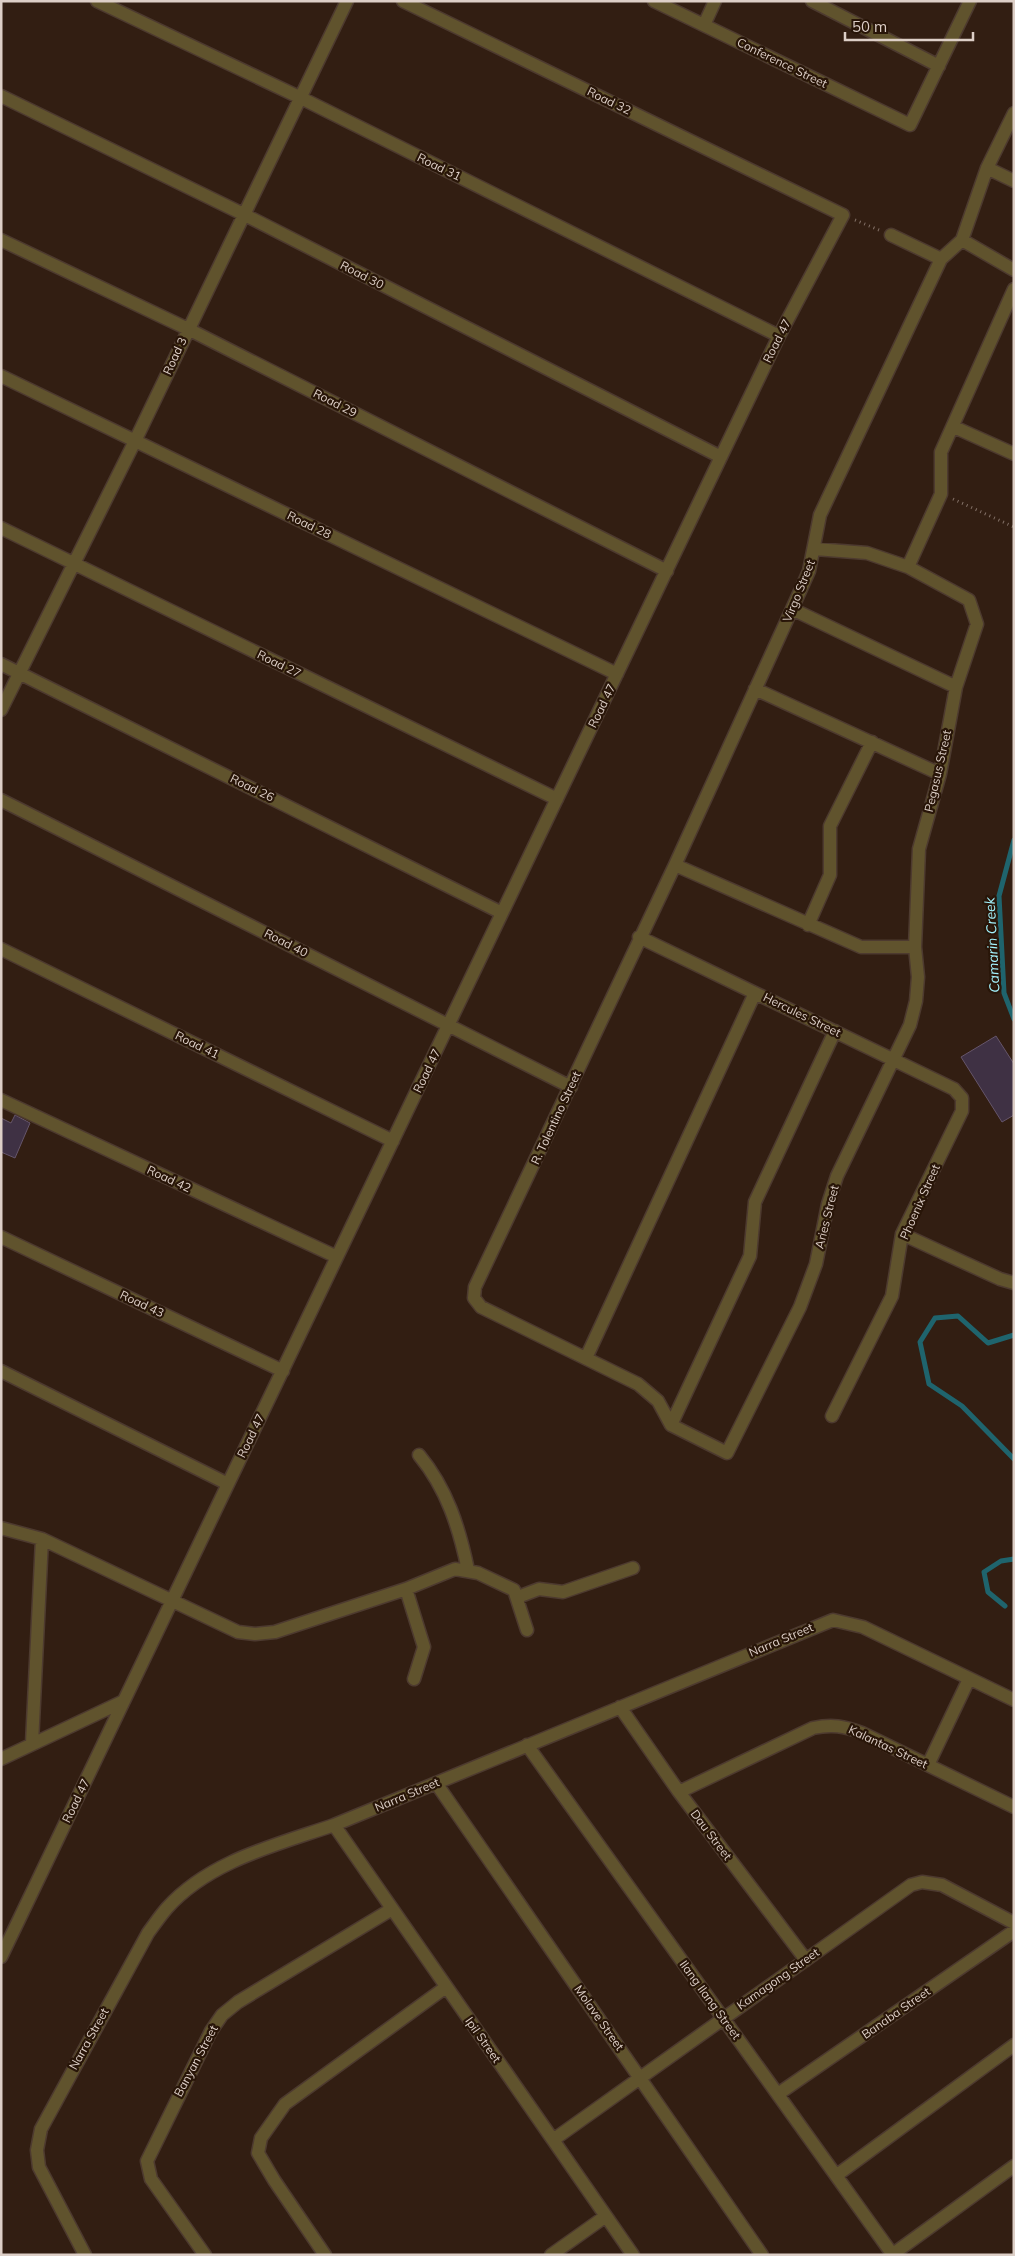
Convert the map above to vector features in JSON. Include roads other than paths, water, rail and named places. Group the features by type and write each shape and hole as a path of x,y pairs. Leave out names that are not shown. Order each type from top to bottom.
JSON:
{"street":[{"name":"Road 31","path":"97,1 299,97 779,336"},
{"name":"Road 3","path":"1,710 135,441 299,97 347,1"},
{"name":"Road 32","path":"403,1 843,215"},
{"name":"Conference Street","path":"654,1 910,125 939,66"},
{"path":"704,25 715,1"},
{"path":"812,1 939,66 969,2"},
{"name":"Road 30","path":"1,96 243,214 721,457"},
{"path":"1014,112 987,168 962,240 1014,270"},
{"path":"987,168 1014,181"},
{"name":"Road 47","path":"1,1957 779,336 843,215"},
{"path":"891,235 941,260"},
{"name":"Road 29","path":"1,240 188,329 666,571"},
{"name":"Virgo Street","path":"639,937 675,865 792,609 815,549 814,535 820,515 941,260 962,240"},
{"path":"815,549 867,553 908,567 941,494 941,452 954,427 1014,289"},
{"name":"Road 28","path":"1,376 617,674"},
{"path":"954,427 1014,454"},
{"name":"Road 27","path":"1,528 557,799"},
{"name":"Pegasus Street","path":"908,567 969,600 977,624 956,687 940,774 919,849 915,948"},
{"path":"792,609 956,687"},
{"name":"Road 26","path":"1,664 502,913"},
{"path":"755,689 940,774"},
{"path":"808,925 830,875 830,826 872,742"},
{"name":"Road 40","path":"1,800 571,1087"},
{"path":"675,865 861,947 915,948"},
{"name":"Hercules Street","path":"639,937 894,1059 954,1089 962,1098"},
{"name":"R. Tolentino Street","path":"586,1358 481,1307 474,1298 475,1287 571,1087 639,937"},
{"name":"Aries Street","path":"671,1425 727,1453 803,1300 816,1264 828,1204 838,1176 910,1025 916,1001 918,977 915,948"},
{"name":"Road 41","path":"1,949 393,1141"},
{"path":"671,1425 658,1401 638,1384 586,1358 755,993"},
{"path":"671,1425 750,1256 755,1202 835,1031"},
{"name":"Phoenix Street","path":"832,1416 892,1296 902,1234 962,1111 962,1098"},
{"name":"Road 42","path":"1,1100 337,1257"},
{"path":"902,1234 1000,1279 1014,1283"},
{"name":"Road 43","path":"1,1237 283,1371"},
{"path":"1,1371 228,1484"},
{"path":"419,1455 434,1474 446,1495 460,1531 468,1570"},
{"path":"1,1528 42,1539 238,1632 255,1634 275,1632 406,1589 455,1569 468,1570 514,1590 518,1597 526,1630"},
{"path":"32,1743 42,1539"},
{"path":"518,1597 539,1589 563,1592 633,1568"},
{"path":"406,1589 424,1647 414,1679"},
{"name":"Narra Street","path":"85,2255 40,2167 36,2150 41,2129 148,1933 167,1908 187,1890 218,1869 269,1847 334,1825 833,1620 863,1627 1014,1700"},
{"path":"928,1765 969,1678"},
{"path":"1,1759 124,1701"},
{"name":"Dau Street","path":"620,1707 679,1792 806,1960"},
{"name":"Kalantas Street","path":"679,1792 813,1728 829,1725 845,1726 1014,1807"},
{"name":"Ilang Ilang Street","path":"527,1745 893,2254"},
{"name":"Molave Street","path":"436,1783 762,2255"},
{"name":"Ipil Street","path":"334,1825 633,2255"},
{"name":"Kamagong Street","path":"553,2140 641,2079 902,1890 922,1882 942,1885 1014,1923"},
{"name":"Banyan Street","path":"205,2255 151,2179 146,2161 211,2031 222,2015 238,2002 392,1909"},
{"name":"Banaba Street","path":"778,2094 1014,1931"},
{"path":"325,2255 258,2153 261,2138 285,2104 446,1987"},
{"path":"836,2175 1014,2046"},
{"path":"893,2254 1014,2166"},
{"path":"551,2255 606,2216"}],"waterway":[{"name":"Camarin Creek","path":"1014,840 999,896 1004,993 1014,1019"},
{"path":"1014,1335 988,1343 958,1316 935,1318 920,1342 929,1384 962,1406 1014,1459"},
{"path":"1005,1606 988,1592 984,1572 1001,1561 1014,1559"}]}
